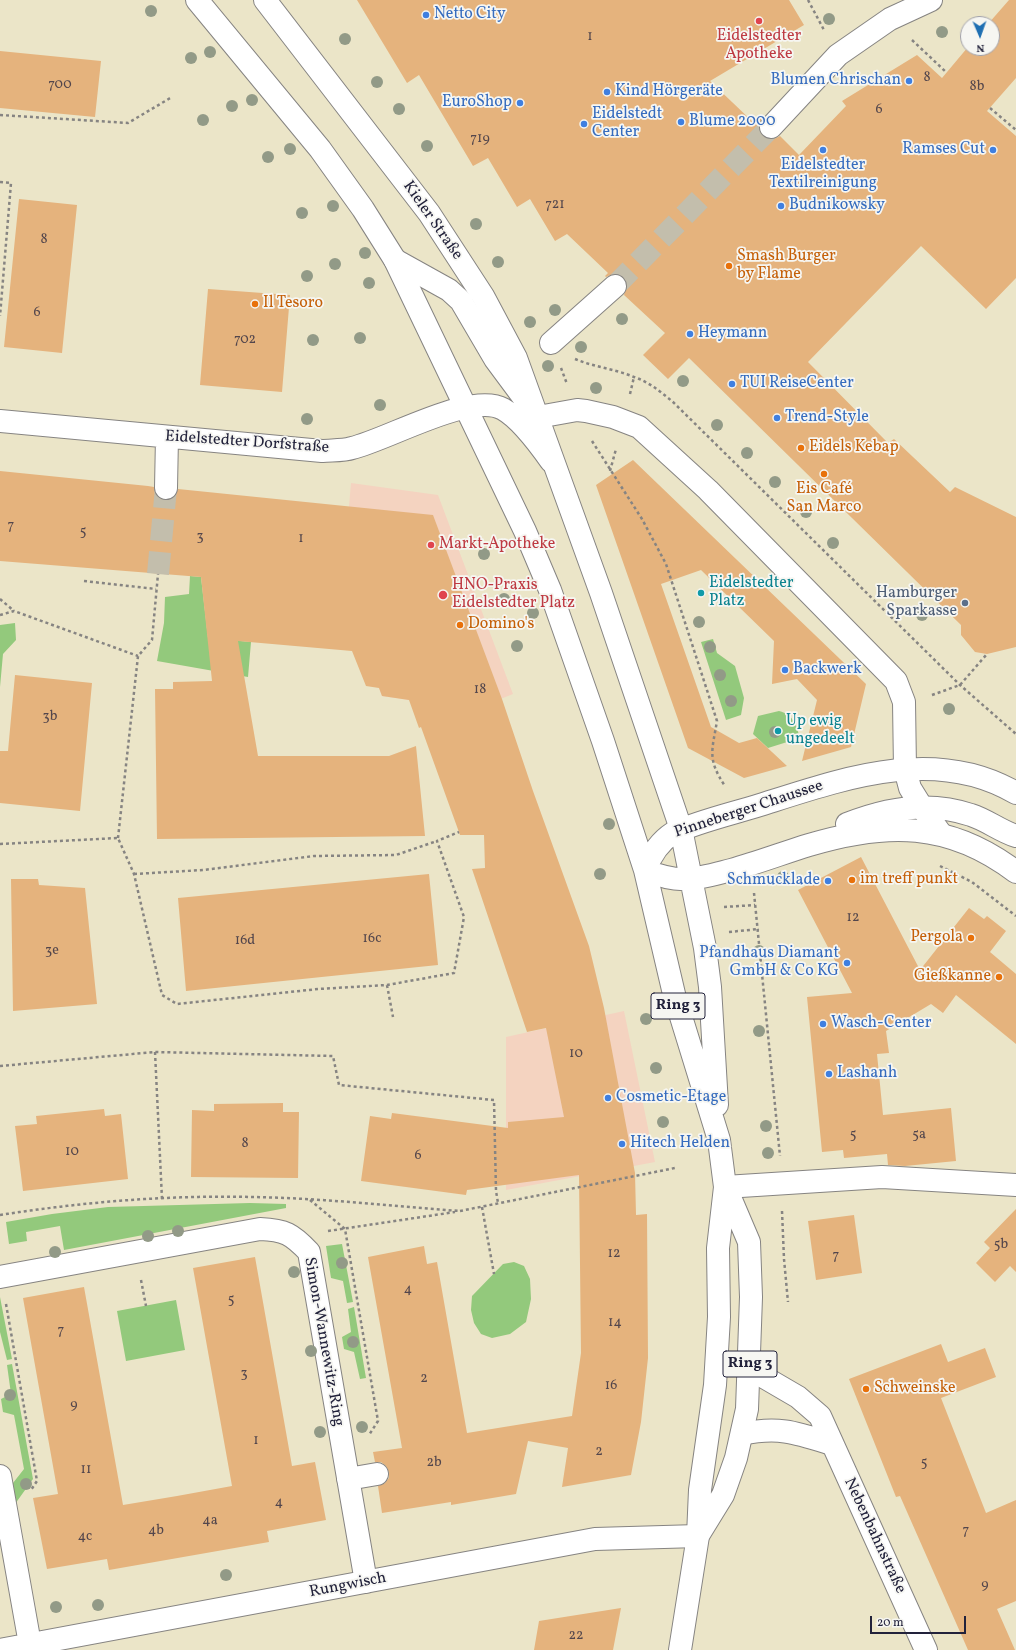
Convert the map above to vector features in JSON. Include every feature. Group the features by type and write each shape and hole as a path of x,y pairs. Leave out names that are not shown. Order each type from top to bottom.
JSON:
{"main road":[{"path":"197,0 320,149 363,209 395,260 464,408 525,531 550,590 603,741 645,870 667,878 692,880 749,866 808,845 838,837 874,831 913,830 941,834 976,847 1000,859 1016,872"},
{"name":"Kieler Straße","path":"265,0 429,213 483,296 516,358 556,468"},
{"path":"771,127 838,55 890,19 931,0"},
{"path":"395,260 449,290 461,301 495,360 538,417 577,410 613,417 639,427 708,490 896,681 904,702 905,768 910,788 941,834"},
{"path":"551,343 616,286"},
{"name":"Eidelstedter Dorfstraße","path":"0,421 322,451 352,448 464,408 485,406 503,409 528,432 556,468"},
{"path":"166,488 168,437"},
{"path":"556,468 612,623 681,829 692,880"},
{"name":"Pinneberger Chaussee","path":"645,870 651,856 660,843 665,838 681,829 845,779 905,768 938,769 970,775 1016,793"},
{"path":"808,845 833,830 852,822 885,813 921,806 943,808 971,815 1016,836"},
{"name":"Ring 3","path":"645,870 674,994 719,1140"},
{"name":"Ring 3","path":"680,1650 698,1536 700,1490 711,1417 717,1354 718,1248 725,1187 719,1140 710,987 705,948 692,880"},
{"path":"725,1187 882,1177 1016,1185"},
{"name":"Ring 3","path":"698,1536 723,1495 736,1458 747,1409 750,1369 751,1297 749,1242 725,1187"},
{"name":"Simon-Wannewitz-Ring","path":"0,1277 260,1229 279,1230 293,1236 309,1252 366,1582"},
{"name":"Nebenbahnstraße","path":"750,1369 783,1387 808,1404 820,1416 926,1650"},
{"path":"742,1434 760,1430 786,1430 832,1444"},
{"path":"348,1479 374,1474"},
{"path":"0,1476 30,1644"},
{"name":"Rungwisch","path":"0,1650 595,1539 698,1536"}],"path":[{"path":"808,0 838,55"},
{"path":"890,19 946,72"},
{"path":"0,115 128,123 172,97"},
{"path":"990,108 1016,130"},
{"path":"0,182 11,183 0,316"},
{"path":"551,343 574,358 589,365 634,377 652,386 673,402 960,685 1016,734"},
{"path":"628,400 634,377"},
{"path":"591,439 610,472 642,519 666,564 717,721 712,747 712,763 728,790"},
{"path":"610,472 618,444"},
{"path":"158,574 152,640 138,656 118,838 134,874 162,995 177,1004 318,989 387,985 454,973 464,917 437,841"},
{"path":"84,582 156,589"},
{"path":"0,599 14,611 138,656"},
{"path":"0,615 14,611"},
{"path":"960,685 987,654"},
{"path":"134,874 203,870 314,856 396,855 459,832"},
{"path":"0,844 118,838"},
{"path":"935,863 972,882 1016,916"},
{"path":"753,887 779,1149 784,1259 788,1302"},
{"path":"754,894 758,889"},
{"path":"734,907 755,905"},
{"path":"728,932 758,929"},
{"path":"387,985 393,1016"},
{"path":"155,1052 162,1199"},
{"path":"0,1066 155,1052 333,1056 339,1085 494,1100 496,1191 498,1203"},
{"path":"293,1236 460,1211 675,1168"},
{"path":"0,1215 87,1204 162,1199 250,1197 310,1199 460,1211"},
{"path":"310,1199 345,1229 378,1421 365,1441 374,1474"},
{"path":"482,1207 494,1274"},
{"path":"141,1279 146,1306"},
{"path":"5,1300 38,1481 29,1493"}],"shaded area":[{"path":"351,483 438,495 513,694 428,728 415,701 382,696 342,588"},
{"path":"624,1011 655,1162 506,1190 506,1037"}],"green space":[{"path":"190,576 201,577 208,638 251,642 248,677 157,661 164,623 165,597 189,594"},
{"path":"15,623 16,640 3,654 0,687 0,625"},
{"path":"713,639 717,653 735,666 744,698 741,715 726,720 701,642"},
{"path":"779,711 788,715 794,721 800,738 768,748 753,734 758,716"},
{"path":"250,1203 286,1204 286,1208 64,1250 60,1226 26,1232 27,1241 9,1244 6,1222 52,1214 108,1207"},
{"path":"342,1244 353,1302 347,1303 343,1281 331,1278 326,1246"},
{"path":"514,1262 524,1266 530,1279 531,1299 526,1322 510,1334 492,1338 481,1334 474,1323 471,1310 472,1296 503,1264"},
{"path":"0,1297 12,1359 7,1360 0,1332"},
{"path":"176,1300 185,1350 126,1361 117,1311"},
{"path":"354,1307 366,1378 360,1379 354,1352 344,1349 342,1337 351,1332 348,1309"},
{"path":"12,1364 33,1479 15,1504 13,1483 24,1469 14,1415 3,1412 1,1399 11,1394 7,1365"}],"building":[{"path":"357,0 789,0 804,25 710,81 754,123 760,117 762,119 759,124 759,130 763,136 769,139 774,139 780,136 799,155 846,106 842,101 917,55 942,78 960,56 1000,56 1000,16 995,16 1009,0 1016,0 1016,78 987,111 1016,136 1016,278 986,309 921,246 808,362 888,443 894,439 950,492 955,487 1016,517 1016,647 987,654 975,652 961,635 961,625 689,358 668,379 643,355 665,333 624,295 627,284 625,278 619,274 613,274 606,277 605,276 608,273 567,234 555,241 530,199 517,207 488,158 473,166 419,75 407,83"},
{"path":"0,51 101,61 95,117 0,108"},
{"path":"19,199 77,205 62,353 4,347"},
{"path":"208,289 290,295 282,392 200,385"},
{"path":"633,460 866,684 851,747 802,761 817,700 797,679 772,684 774,641 701,570 661,584 711,727 739,743 757,738 787,766 744,778 688,748 596,485"},
{"path":"0,471 154,487 155,494 159,498 165,500 172,499 178,489 433,515 502,699 533,791 589,946 604,1008 635,1173 636,1215 647,1214 648,1358 641,1422 631,1475 562,1487 568,1448 528,1441 516,1494 451,1505 451,1502 382,1513 378,1486 385,1483 389,1478 389,1472 386,1466 381,1462 375,1462 373,1452 402,1448 368,1257 424,1246 427,1264 437,1262 467,1433 572,1416 581,1353 579,1175 467,1190 466,1195 361,1181 370,1116 391,1119 392,1113 508,1128 508,1122 564,1117 546,1028 527,1032 472,869 485,868 484,835 460,835 421,727 419,728 409,700 382,696 379,688 366,686 352,651 238,641 258,756 389,756 416,746 425,836 157,839 155,689 173,689 173,682 212,681 201,577 0,561"},
{"path":"15,675 92,683 80,811 0,803 0,751 8,751"},
{"path":"861,857 920,970 969,908 984,919 987,916 1006,931 990,952 1016,974 1016,1044 956,995 943,1013 931,1004 886,1031 889,1053 877,1054 883,1115 951,1108 956,1161 905,1166 888,1165 887,1154 844,1158 843,1150 822,1152 807,997 852,993 798,890"},
{"path":"429,874 438,965 186,991 178,898"},
{"path":"11,879 38,879 39,885 85,888 97,1004 13,1011"},
{"path":"283,1103 283,1112 299,1112 298,1178 191,1177 192,1110 214,1111 214,1104"},
{"path":"104,1109 105,1116 121,1114 128,1179 23,1191 15,1126 37,1124 36,1116"},
{"path":"1016,1209 1016,1272 1010,1266 995,1282 976,1263 990,1248 984,1242"},
{"path":"854,1215 862,1273 816,1280 808,1221"},
{"path":"255,1257 292,1466 315,1462 326,1520 267,1531 269,1542 109,1570 107,1559 47,1569 33,1498 58,1494 23,1298 84,1287 123,1505 177,1496 232,1486 193,1268"},
{"path":"941,1344 948,1362 985,1348 996,1377 941,1398 986,1513 1016,1500 1016,1601 997,1609 1015,1650 968,1650 900,1496 896,1497 849,1379"},
{"path":"621,1608 613,1650 534,1650 539,1621"}],"tunnel":[{"path":"615,286 771,127"},
{"path":"158,574 166,488"}],"place":[{"name":"Netto City","path":"426,15"},
{"name":"Eidelstedter Apotheke","path":"759,21"},
{"name":"Blumen Chrischan","path":"909,81"},
{"name":"Kind Hörgeräte","path":"607,92"},
{"name":"EuroShop","path":"520,103"},
{"name":"Blume 2000","path":"681,122"},
{"name":"Eidelstedt Center","path":"584,124"},
{"name":"Eidelstedter Textilreinigung","path":"823,150"},
{"name":"Ramses Cut","path":"993,150"},
{"name":"Budnikowsky","path":"781,206"},
{"name":"Smash Burger by Flame","path":"729,266"},
{"name":"Il Tesoro","path":"255,304"},
{"name":"Heymann","path":"690,334"},
{"name":"TUI ReiseCenter","path":"732,384"},
{"name":"Trend-Style","path":"777,418"},
{"name":"Eidels Kebap","path":"801,448"},
{"name":"Eis Café San Marco","path":"824,474"},
{"name":"Markt-Apotheke","path":"431,545"},
{"name":"Eidelstedter Platz","path":"701,593"},
{"name":"HNO-Praxis Eidelstedter Platz","path":"443,595"},
{"name":"Hamburger Sparkasse","path":"965,603"},
{"name":"Domino's","path":"460,625"},
{"name":"Backwerk","path":"785,670"},
{"name":"Up ewig ungedeelt","path":"778,731"},
{"name":"im treff punkt","path":"852,880"},
{"name":"Schmucklade","path":"828,881"},
{"name":"Pergola","path":"971,938"},
{"name":"Pfandhaus Diamant GmbH & Co KG","path":"847,963"},
{"name":"Gießkanne","path":"999,977"},
{"name":"Wasch-Center","path":"823,1024"},
{"name":"Lashanh","path":"829,1074"},
{"name":"Cosmetic-Etage","path":"608,1098"},
{"name":"Hitech Helden","path":"622,1144"},
{"name":"Schweinske","path":"866,1389"}]}
